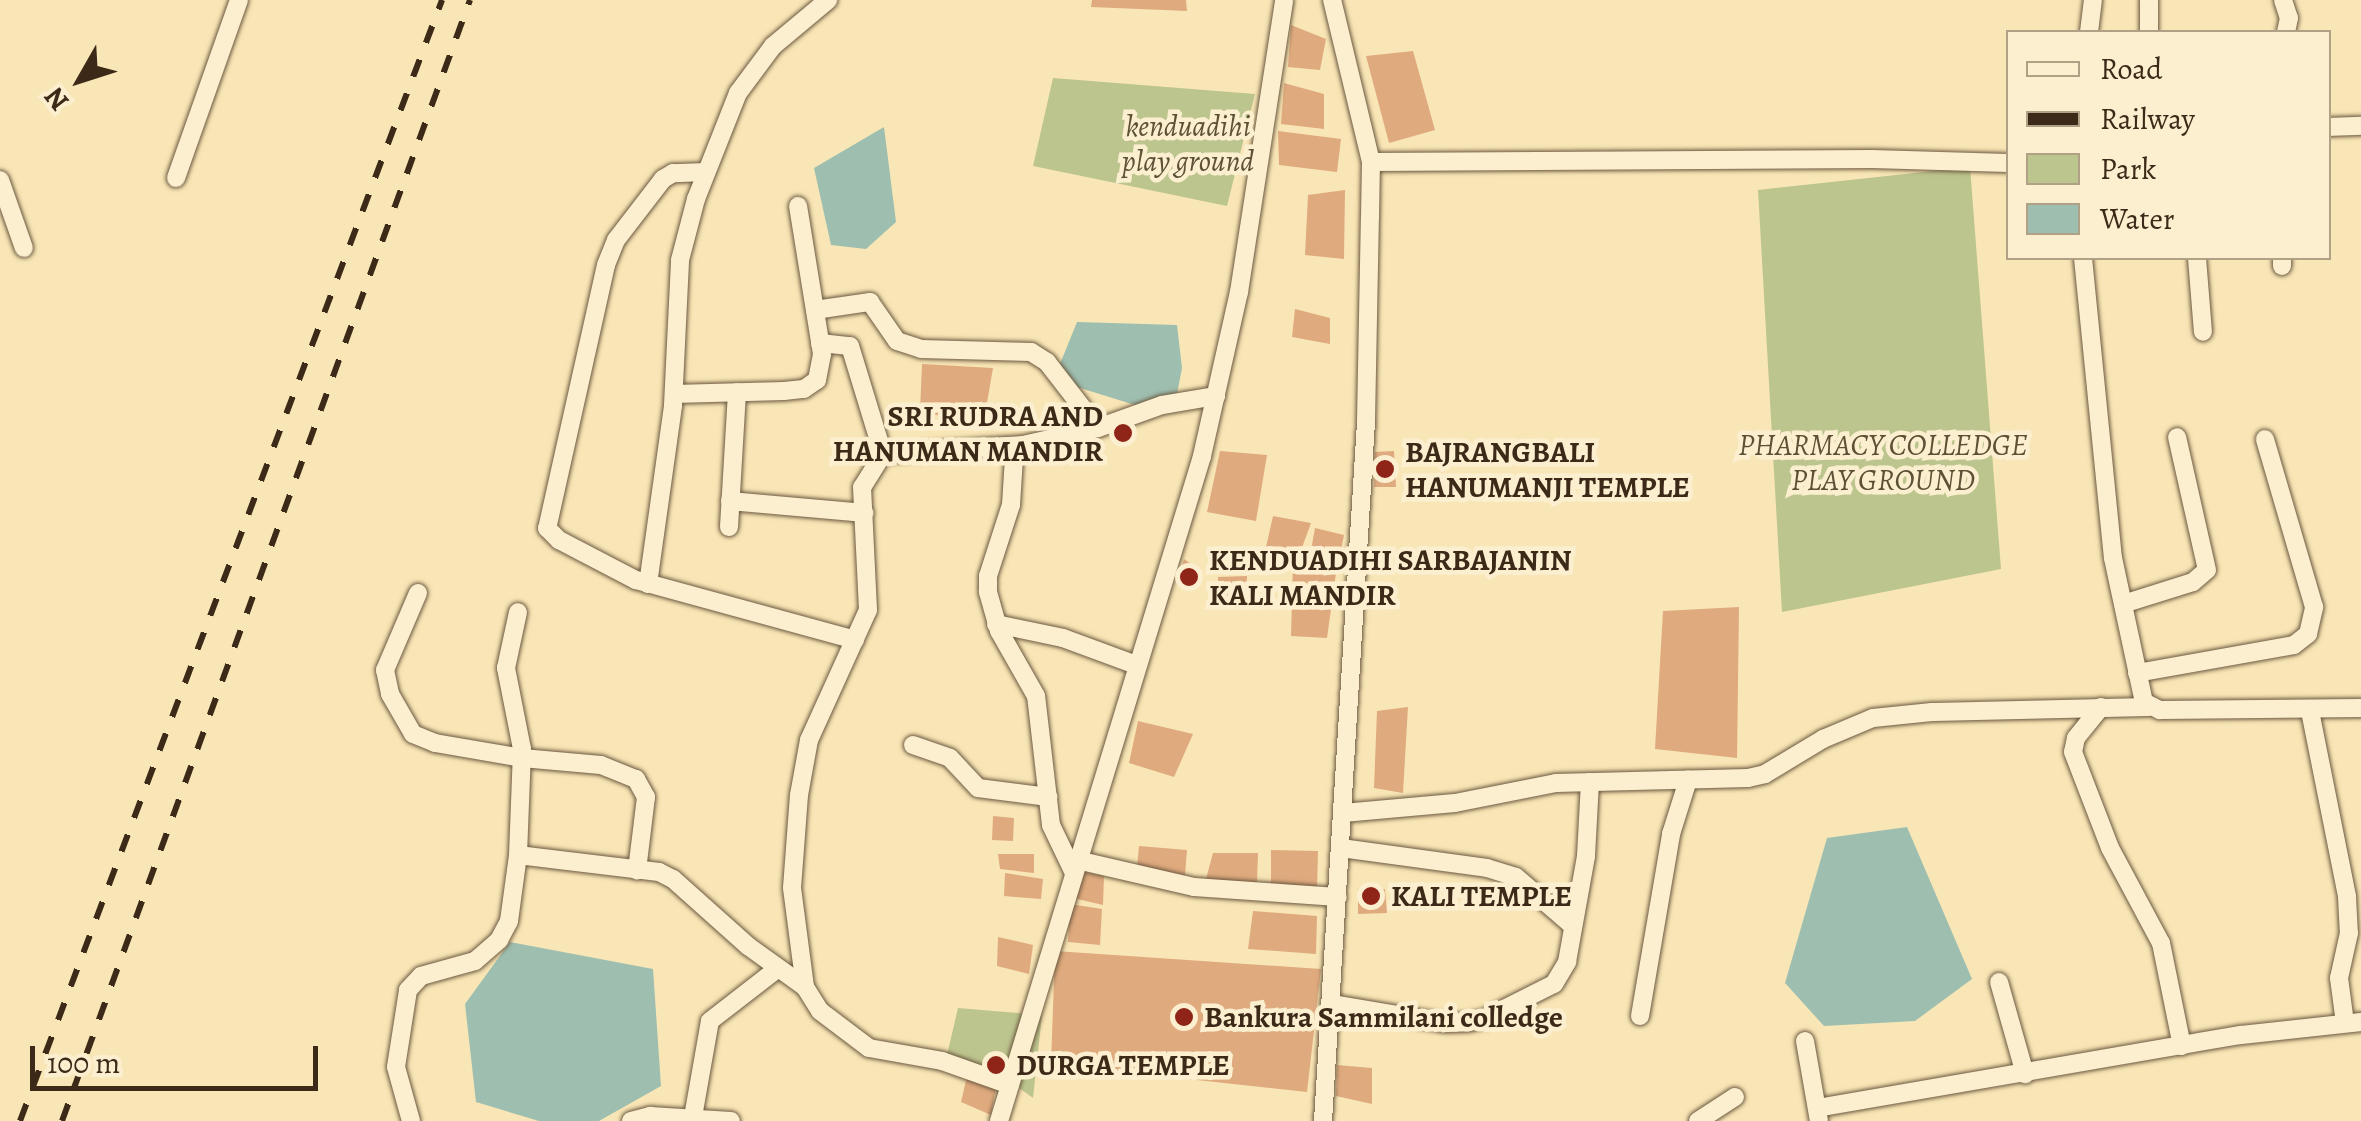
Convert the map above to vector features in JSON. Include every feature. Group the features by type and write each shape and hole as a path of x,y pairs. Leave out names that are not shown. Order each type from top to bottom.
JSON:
{"street":[{"path":"176,178 239,0"},
{"path":"648,584 674,394 680,260 706,172 738,92 773,46 828,0"},
{"path":"999,1121 1202,456 1259,177 1284,0"},
{"path":"1323,1121 1366,420 1371,162 1332,0"},
{"path":"2089,30 2093,0"},
{"path":"2149,0 2149,30"},
{"path":"2283,0 2289,18 2286,30"},
{"path":"2331,128 2361,126"},
{"path":"1371,162 1872,159 2006,163"},
{"path":"706,172 673,173 662,179 616,240 606,265 548,512 550,534 648,584 855,640"},
{"path":"0,180 24,248"},
{"path":"674,394 804,389 822,370 798,206"},
{"path":"2082,260 2113,558 2137,673 2149,707"},
{"path":"2197,260 2203,332"},
{"path":"815,310 870,302 897,340 921,349 1031,352 1047,362 1098,428"},
{"path":"820,343 850,346 883,454 862,487 870,596 855,640 830,686 809,740 798,795 792,888 806,987 820,1011 868,1048 942,1060 1010,1085"},
{"path":"728,527 736,392"},
{"path":"883,454 1023,445 1098,428 1162,404 1216,396"},
{"path":"2123,604 2193,582 2207,570 2176,437"},
{"path":"2137,673 2294,646 2308,634 2314,608 2264,438"},
{"path":"1023,445 1014,456 1005,531 988,576 996,624 1036,696 1056,840 1075,865 1194,888 1338,897"},
{"path":"730,502 864,513"},
{"path":"418,593 385,670 390,694 413,734 435,743 522,758 601,765 624,773 644,786 646,797 638,870"},
{"path":"411,1121 396,1067 408,990 420,976 465,966 499,940 509,921 518,855 522,736 506,668 518,612"},
{"path":"996,624 1063,638 1136,665"},
{"path":"1342,813 1455,803 1530,786 1765,774 1823,738 1873,718 1932,712 2149,707 2310,711 2361,708"},
{"path":"2101,708 2076,738 2073,752 2110,848 2164,950 2182,1046"},
{"path":"1805,1041 1818,1115 1870,1100 2182,1046 2353,1022 2339,978 2348,933 2347,897 2310,711"},
{"path":"912,745 950,758 969,782 987,792 1048,797"},
{"path":"1640,1016 1671,834 1688,780"},
{"path":"1332,1004 1446,1023 1484,1019 1554,984 1566,962 1586,856 1590,782"},
{"path":"1341,848 1471,866 1516,877 1573,926"},
{"path":"518,855 659,872 685,887 777,969 806,987"},
{"path":"694,1117 710,1022 777,969"},
{"path":"1999,982 2024,1074"},
{"path":"1698,1121 1735,1097"},
{"path":"1870,1100 1874,1121"},
{"path":"631,1121 650,1116 731,1121"}],"green space":[{"name":"kenduadihi play ground","path":"1053,78 1255,94 1227,206 1033,166"},
{"name":"PHARMACY COLLEDGE PLAY GROUND","path":"1970,167 2001,569 1782,612 1758,190"},
{"path":"958,1008 1042,1015 1033,1098 1005,1078 947,1055"}],"water":[{"path":"884,127 896,222 866,249 831,245 814,168"},
{"path":"1077,322 1177,325 1182,368 1177,394 1135,405 1077,387 1060,364"},
{"path":"1907,827 1972,979 1915,1021 1824,1026 1785,983 1827,838"},
{"path":"510,942 653,969 661,1086 599,1121 539,1121 476,1102 465,1004"}],"building":[{"path":"1092,0 1186,0 1187,11 1091,7"},
{"path":"1291,25 1326,39 1320,70 1288,67"},
{"path":"1413,51 1435,130 1389,143 1366,56"},
{"path":"1284,83 1324,94 1324,129 1281,124"},
{"path":"1278,131 1341,139 1337,172 1279,165"},
{"path":"1345,190 1344,259 1305,255 1308,195"},
{"path":"1295,309 1330,318 1330,344 1292,337"},
{"path":"922,364 993,368 983,426 920,411"},
{"path":"1220,451 1267,455 1256,521 1207,512"},
{"name":"BAJRANGBALI HANUMANJI TEMPLE","path":"1394,451 1396,487 1374,487 1375,452"},
{"path":"1273,516 1311,523 1300,553 1266,547"},
{"path":"1315,528 1344,535 1339,560 1310,556"},
{"name":"KENDUADIHI SARBAJANIN KALI MANDIR","path":"1184,559 1201,571 1195,587 1177,583"},
{"path":"1293,562 1337,566 1327,638 1291,636"},
{"path":"1247,576 1246,602 1218,599 1218,577"},
{"path":"1739,607 1737,758 1655,749 1663,611"},
{"path":"1408,707 1403,793 1374,788 1377,711"},
{"path":"1138,721 1193,734 1174,777 1129,763"},
{"path":"993,816 1014,818 1013,841 992,840"},
{"path":"1139,846 1187,850 1185,875 1137,867"},
{"path":"1271,850 1318,851 1317,889 1271,884"},
{"path":"1213,853 1258,853 1257,883 1206,879"},
{"path":"998,854 1034,854 1034,873 1000,869"},
{"path":"1078,871 1104,876 1103,905 1073,898"},
{"path":"1005,873 1043,879 1041,899 1004,896"},
{"name":"KALI TEMPLE","path":"1358,889 1385,889 1387,913 1358,914"},
{"path":"1070,904 1102,909 1100,945 1068,942"},
{"path":"1253,911 1317,916 1316,954 1248,949"},
{"path":"998,937 1033,945 1029,974 997,966"},
{"name":"Bankura Sammilani colledge","path":"1055,951 1321,969 1307,1092 1051,1064"},
{"path":"1337,1065 1372,1068 1372,1104 1336,1096"},
{"path":"967,1076 996,1087 991,1115 961,1102"}],"railway":[{"path":"20,1121 442,0"},
{"path":"62,1121 470,0"}],"place":[{"name":"SRI RUDRA AND HANUMAN MANDIR","path":"1123,433"},
{"name":"BAJRANGBALI HANUMANJI TEMPLE","path":"1385,469"},
{"name":"KENDUADIHI SARBAJANIN KALI MANDIR","path":"1189,577"},
{"name":"KALI TEMPLE","path":"1371,896"},
{"name":"Bankura Sammilani colledge","path":"1184,1017"},
{"name":"DURGA TEMPLE","path":"996,1065"}]}
